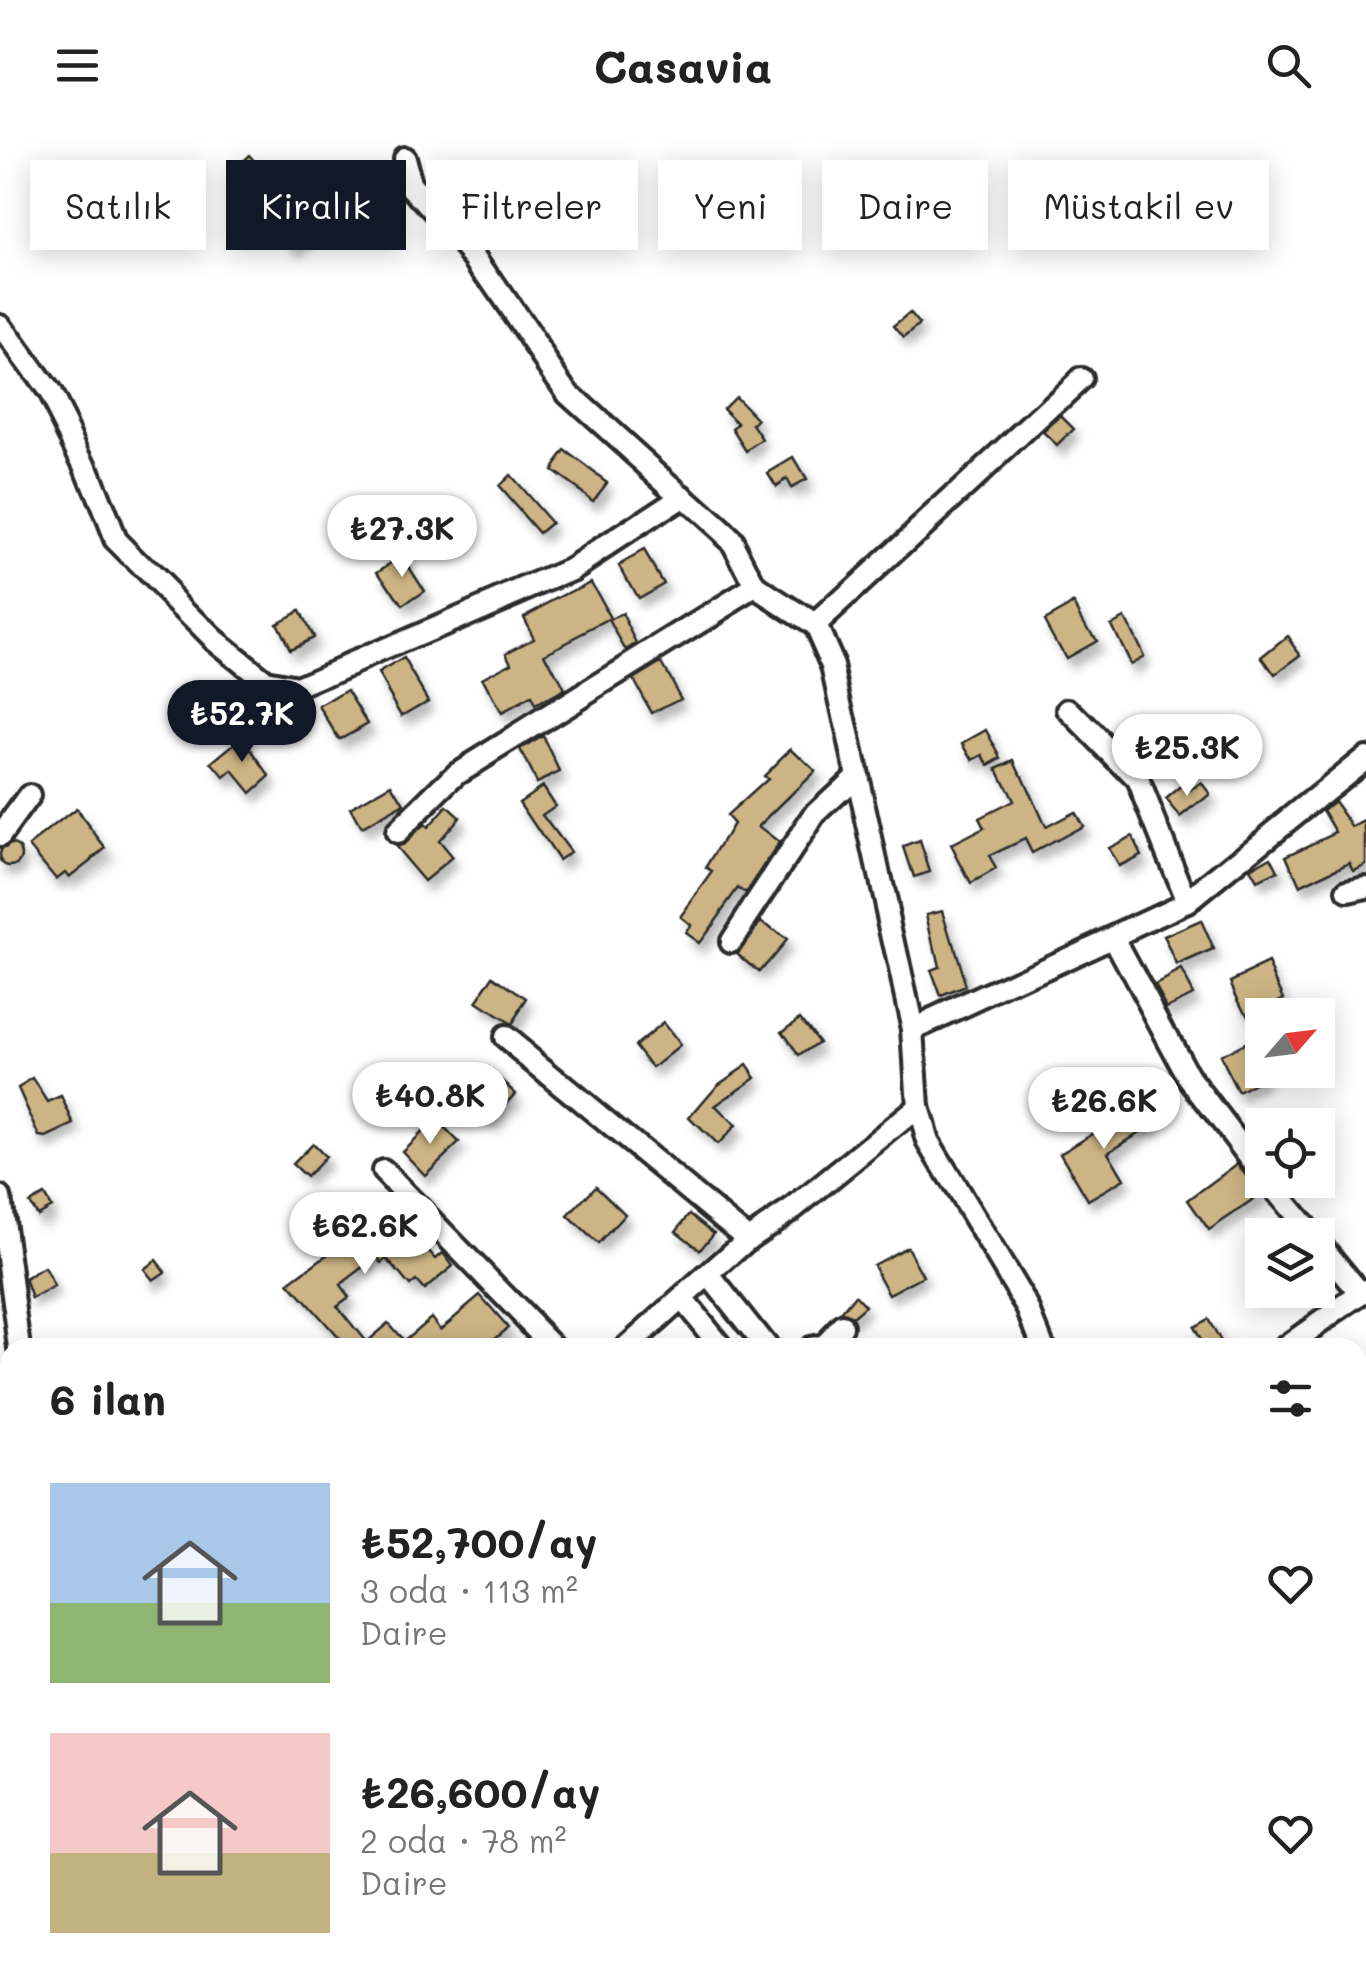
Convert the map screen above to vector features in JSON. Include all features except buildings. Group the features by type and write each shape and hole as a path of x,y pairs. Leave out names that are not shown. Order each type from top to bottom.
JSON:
{"street":[{"path":"403,158 410,184 476,258 568,394 733,542 756,587 815,625 832,666 913,1029 918,1107 939,1165 1028,1308 1040,1338"},
{"path":"0,325 49,393 85,464 115,540 212,639 265,681 296,687 572,569 684,496"},
{"path":"815,625 1081,380"},
{"path":"396,833 457,773 756,587"},
{"path":"1069,710 1138,780 1187,902"},
{"path":"913,1029 1187,902 1366,757"},
{"path":"730,941 814,814 854,778"},
{"path":"0,836 29,796"},
{"path":"1114,938 1188,1076 1245,1151"},
{"path":"504,1037 748,1239"},
{"path":"638,1338 748,1239 794,1208 918,1107"},
{"path":"383,1171 545,1338"},
{"path":"0,1197 19,1338"},
{"path":"1282,1198 1298,1218"},
{"path":"1298,1338 1363,1292 1335,1261"},
{"path":"709,1276 759,1338"},
{"path":"683,1300 714,1338"},
{"path":"831,1338 842,1326"}]}
